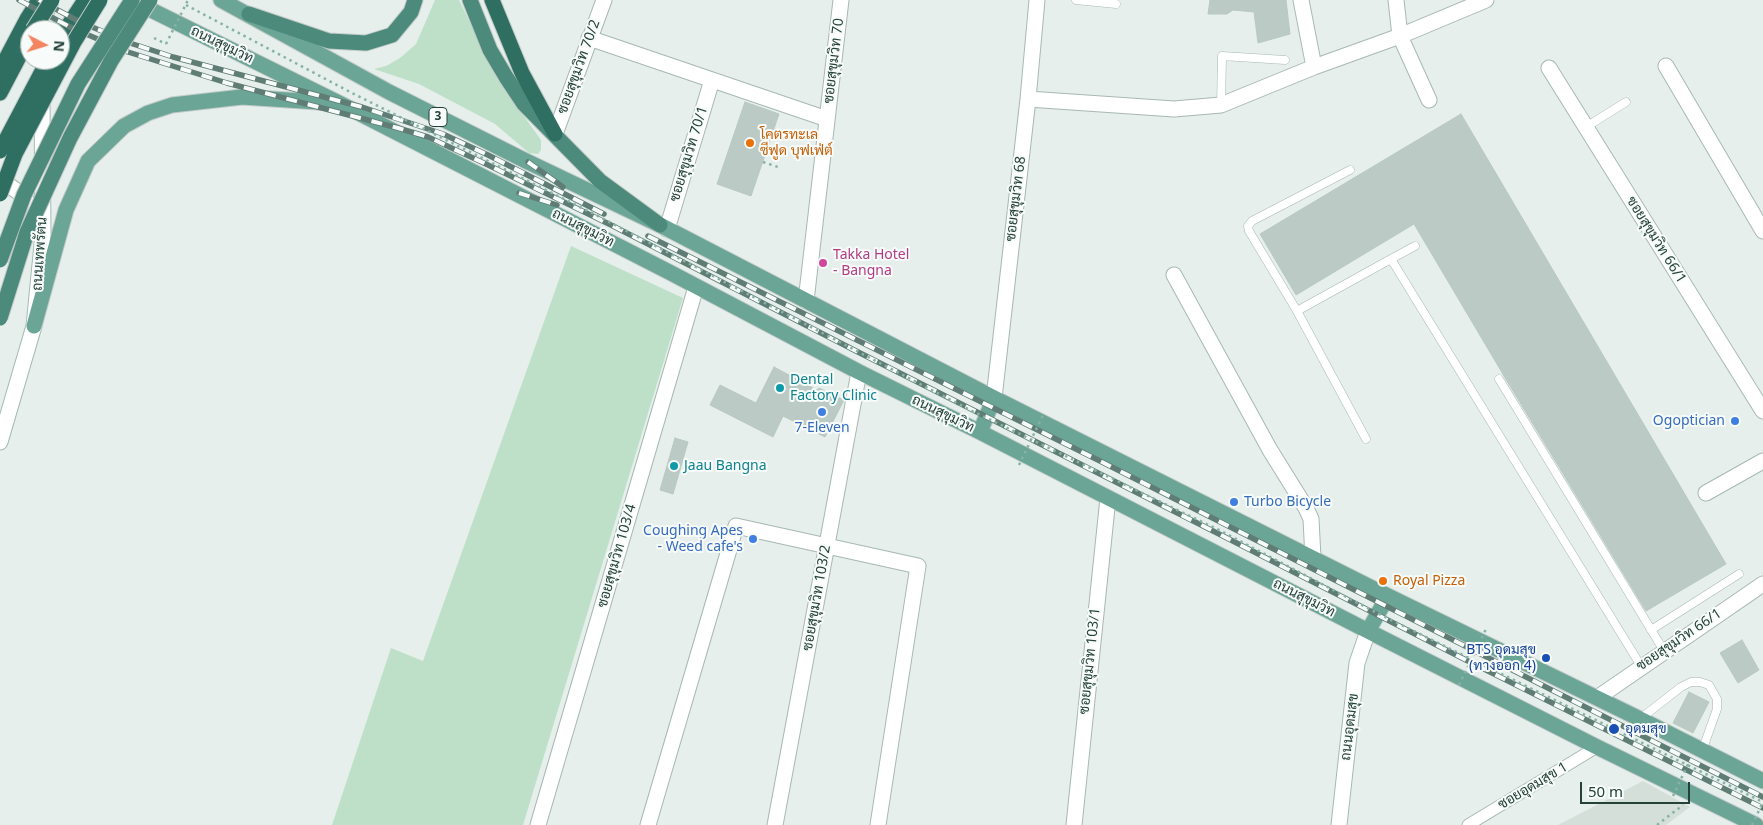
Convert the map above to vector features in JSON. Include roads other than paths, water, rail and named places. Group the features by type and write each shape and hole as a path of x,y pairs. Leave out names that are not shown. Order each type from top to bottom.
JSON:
{"highway":[{"path":"0,70 39,0"},
{"path":"39,20 52,0"},
{"path":"70,23 85,0"},
{"path":"0,194 15,154 74,42 100,0"},
{"path":"0,260 24,194 78,84 132,0"},
{"path":"0,318 27,232 70,138 111,61 150,0"},
{"path":"249,14 329,41 366,44 392,35 411,12 415,0"},
{"path":"470,0 490,50 524,104 600,182 663,227"},
{"path":"492,0 522,73 555,134"},
{"path":"0,93 20,55"},
{"path":"0,151 43,70"}],"main road":[{"name":"ถนนสุขุมวิท","path":"132,0 342,104 671,273 858,372 980,432 1597,747 1756,825"},
{"name":"3","path":"222,0 389,92 663,227 806,301"},
{"path":"34,326 66,210 88,161 124,126 148,112 172,104 242,96 342,104"},
{"path":"806,301 994,398 1388,596 1702,751 1761,777"},
{"path":"980,432 994,398"},
{"path":"1368,631 1388,596"}],"street":[{"path":"45,20 47,0"},
{"name":"ซอยสุขุมวิท 70/2","path":"555,134 604,0"},
{"name":"ซอยสุขุมวิท 70","path":"806,301 841,0"},
{"name":"ซอยสุขุมวิท 68","path":"994,398 1028,99 1036,0"},
{"path":"1301,0 1314,67"},
{"path":"1396,0 1400,36 1429,100"},
{"path":"1028,99 1174,109 1221,105 1314,67 1400,36 1486,0"},
{"path":"590,38 827,120"},
{"path":"1666,66 1763,231"},
{"name":"ซอยสุขุมวิท 66/1","path":"1549,68 1763,411"},
{"name":"ถนนเทพรัตน","path":"0,442 34,326 43,234 42,70"},
{"name":"ซอยสุขุมวิท 70/1","path":"663,227 712,80"},
{"path":"0,179 24,196 43,234"},
{"path":"1174,275 1270,450 1309,514 1311,519 1313,558"},
{"name":"ซอยสุขุมวิท 103/4","path":"538,825 696,287"},
{"name":"ซอยสุขุมวิท 103/2","path":"775,825 858,372"},
{"path":"1706,493 1763,461"},
{"name":"ซอยสุขุมวิท 103/1","path":"1074,825 1108,498"},
{"path":"648,825 736,526 918,566 878,825"},
{"name":"ซอยสุขุมวิท 66/1","path":"1596,698 1763,584"},
{"name":"ถนนอุดมสุข","path":"1339,825 1357,663 1368,631"},
{"name":"ซอยอุดมสุข 1","path":"1468,825 1597,747"}],"lane":[{"path":"1076,0 1116,4"},
{"path":"1221,105 1222,56 1285,60"},
{"path":"1586,128 1626,102"},
{"path":"1350,170 1252,221 1248,226 1249,231 1297,311 1366,439"},
{"path":"1297,311 1415,246"},
{"path":"1391,259 1642,666"},
{"path":"1499,379 1664,650"},
{"path":"1651,630 1739,574"},
{"path":"1640,719 1686,684 1700,682 1709,685 1717,699 1717,709 1702,751"}],"railway":[{"path":"19,0 72,28 128,52 227,83 428,137 613,226 1462,658 1763,808"},
{"path":"39,0 80,22 133,44 173,57 362,107 443,134 604,214"},
{"path":"528,162 563,187"},
{"path":"519,193 557,205"},
{"path":"648,236 1102,462 1763,797"}],"place":[{"name":"โคตรทะเล ซีฟูด บุฟเฟ่ต์","path":"750,143"},
{"name":"Takka Hotel - Bangna","path":"823,263"},
{"name":"Dental Factory Clinic","path":"780,388"},
{"name":"7-Eleven","path":"822,412"},
{"name":"Ogoptician","path":"1735,421"},
{"name":"Jaau Bangna","path":"674,466"},
{"name":"Turbo Bicycle","path":"1234,502"},
{"name":"Coughing Apes - Weed cafe's","path":"753,539"},
{"name":"Royal Pizza","path":"1383,581"},
{"name":"BTS อุดมสุข (ทางออก 4)","path":"1546,658"},
{"name":"อุดมสุข","path":"1614,729"}]}
